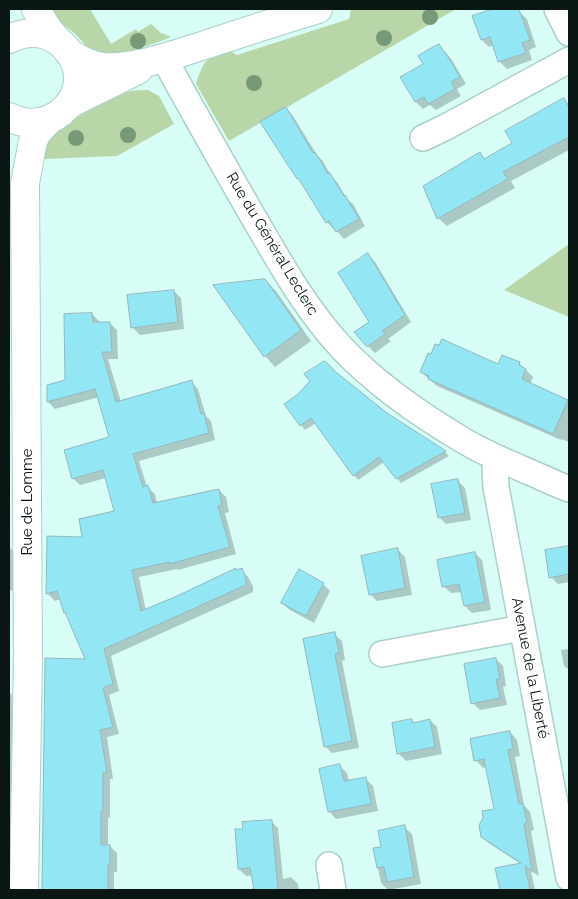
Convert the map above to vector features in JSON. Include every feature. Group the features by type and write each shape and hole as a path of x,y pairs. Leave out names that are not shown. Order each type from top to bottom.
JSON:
{"main road":[{"path":"9,38 20,22 23,9"},
{"path":"36,9 43,22 64,47 76,66 75,92 59,112"},
{"path":"9,38 31,33 45,35 90,64 101,67 115,67 164,58 318,9"},
{"path":"9,116 29,123 42,122 164,58"},
{"name":"Rue de Lomme","path":"24,890 28,656 25,183 35,136 42,126 59,112"}],"street":[{"path":"558,9 569,33"},
{"name":"Rue du Général Leclerc","path":"164,58 290,280 316,318 341,347 412,408 444,430 498,458 569,489"},
{"path":"423,138 569,60"},
{"name":"Avenue de la Liberté","path":"498,458 496,487 569,878"},
{"path":"382,654 522,628"},
{"path":"329,865 333,890"}],"green space":[{"path":"49,9 90,9 111,44 136,29 138,32 151,24 161,33 171,37 133,50 103,53 89,48 60,22"},
{"path":"456,9 229,141 196,84 206,62 227,49 237,55 349,19 351,10"},
{"path":"148,90 159,96 174,124 117,156 44,159 45,145 51,136 71,121 99,105 124,94"},
{"path":"569,244 569,317 504,290"}],"building":[{"path":"493,9 519,9 530,40 522,43 526,53 498,62 490,37 481,40 472,16"},
{"path":"439,44 460,77 451,82 455,89 428,104 424,97 415,102 400,77 423,64 418,56"},
{"path":"564,98 569,107 569,137 503,172 508,179 437,219 423,186 480,152 484,159 512,143 505,131"},
{"path":"286,107 313,153 315,152 328,174 330,173 359,219 336,232 329,221 326,223 260,122"},
{"path":"368,253 405,315 382,331 385,334 367,347 354,332 369,322 338,273"},
{"path":"265,279 301,330 264,357 213,285"},
{"path":"174,290 178,322 131,328 127,295"},
{"path":"92,313 93,322 110,322 112,352 102,352 116,402 192,380 201,414 204,413 209,433 133,454 143,487 148,485 153,503 219,489 222,505 218,506 230,547 170,564 170,562 132,570 141,611 236,568 236,570 242,568 246,578 246,585 104,649 113,684 103,688 113,727 100,730 107,772 103,773 101,845 110,845 108,890 42,890 45,658 85,659 64,613 57,591 46,594 47,536 82,537 79,519 114,511 103,470 72,479 64,450 109,437 95,389 47,402 47,385 65,380 64,314"},
{"path":"442,339 498,364 502,355 520,362 519,365 526,369 522,379 568,400 553,434 428,379 429,376 420,372 428,353 431,354 435,344 439,345"},
{"path":"325,361 387,413 446,451 396,479 379,457 353,476 311,418 300,426 284,404 298,394 310,381 304,374"},
{"path":"458,479 465,513 438,518 431,484"},
{"path":"569,546 569,574 549,578 545,550"},
{"path":"398,548 405,588 369,595 361,556"},
{"path":"475,552 485,602 464,606 459,584 442,587 437,560"},
{"path":"299,569 324,583 306,616 281,603"},
{"path":"335,632 339,653 335,654 352,741 324,747 303,639"},
{"path":"496,658 500,679 496,679 500,698 471,704 464,664"},
{"path":"412,719 413,723 430,719 435,747 397,754 392,723"},
{"path":"510,731 513,749 508,750 519,804 523,803 527,823 524,824 532,871 525,866 530,890 500,890 495,868 521,863 481,837 479,825 483,818 482,811 494,809 484,759 474,761 470,739"},
{"path":"340,764 344,781 366,777 371,804 328,812 319,769"},
{"path":"272,820 278,890 254,890 250,868 238,869 235,829 243,829 242,822"},
{"path":"405,825 414,877 387,882 384,867 377,868 373,848 381,847 378,831"}]}
